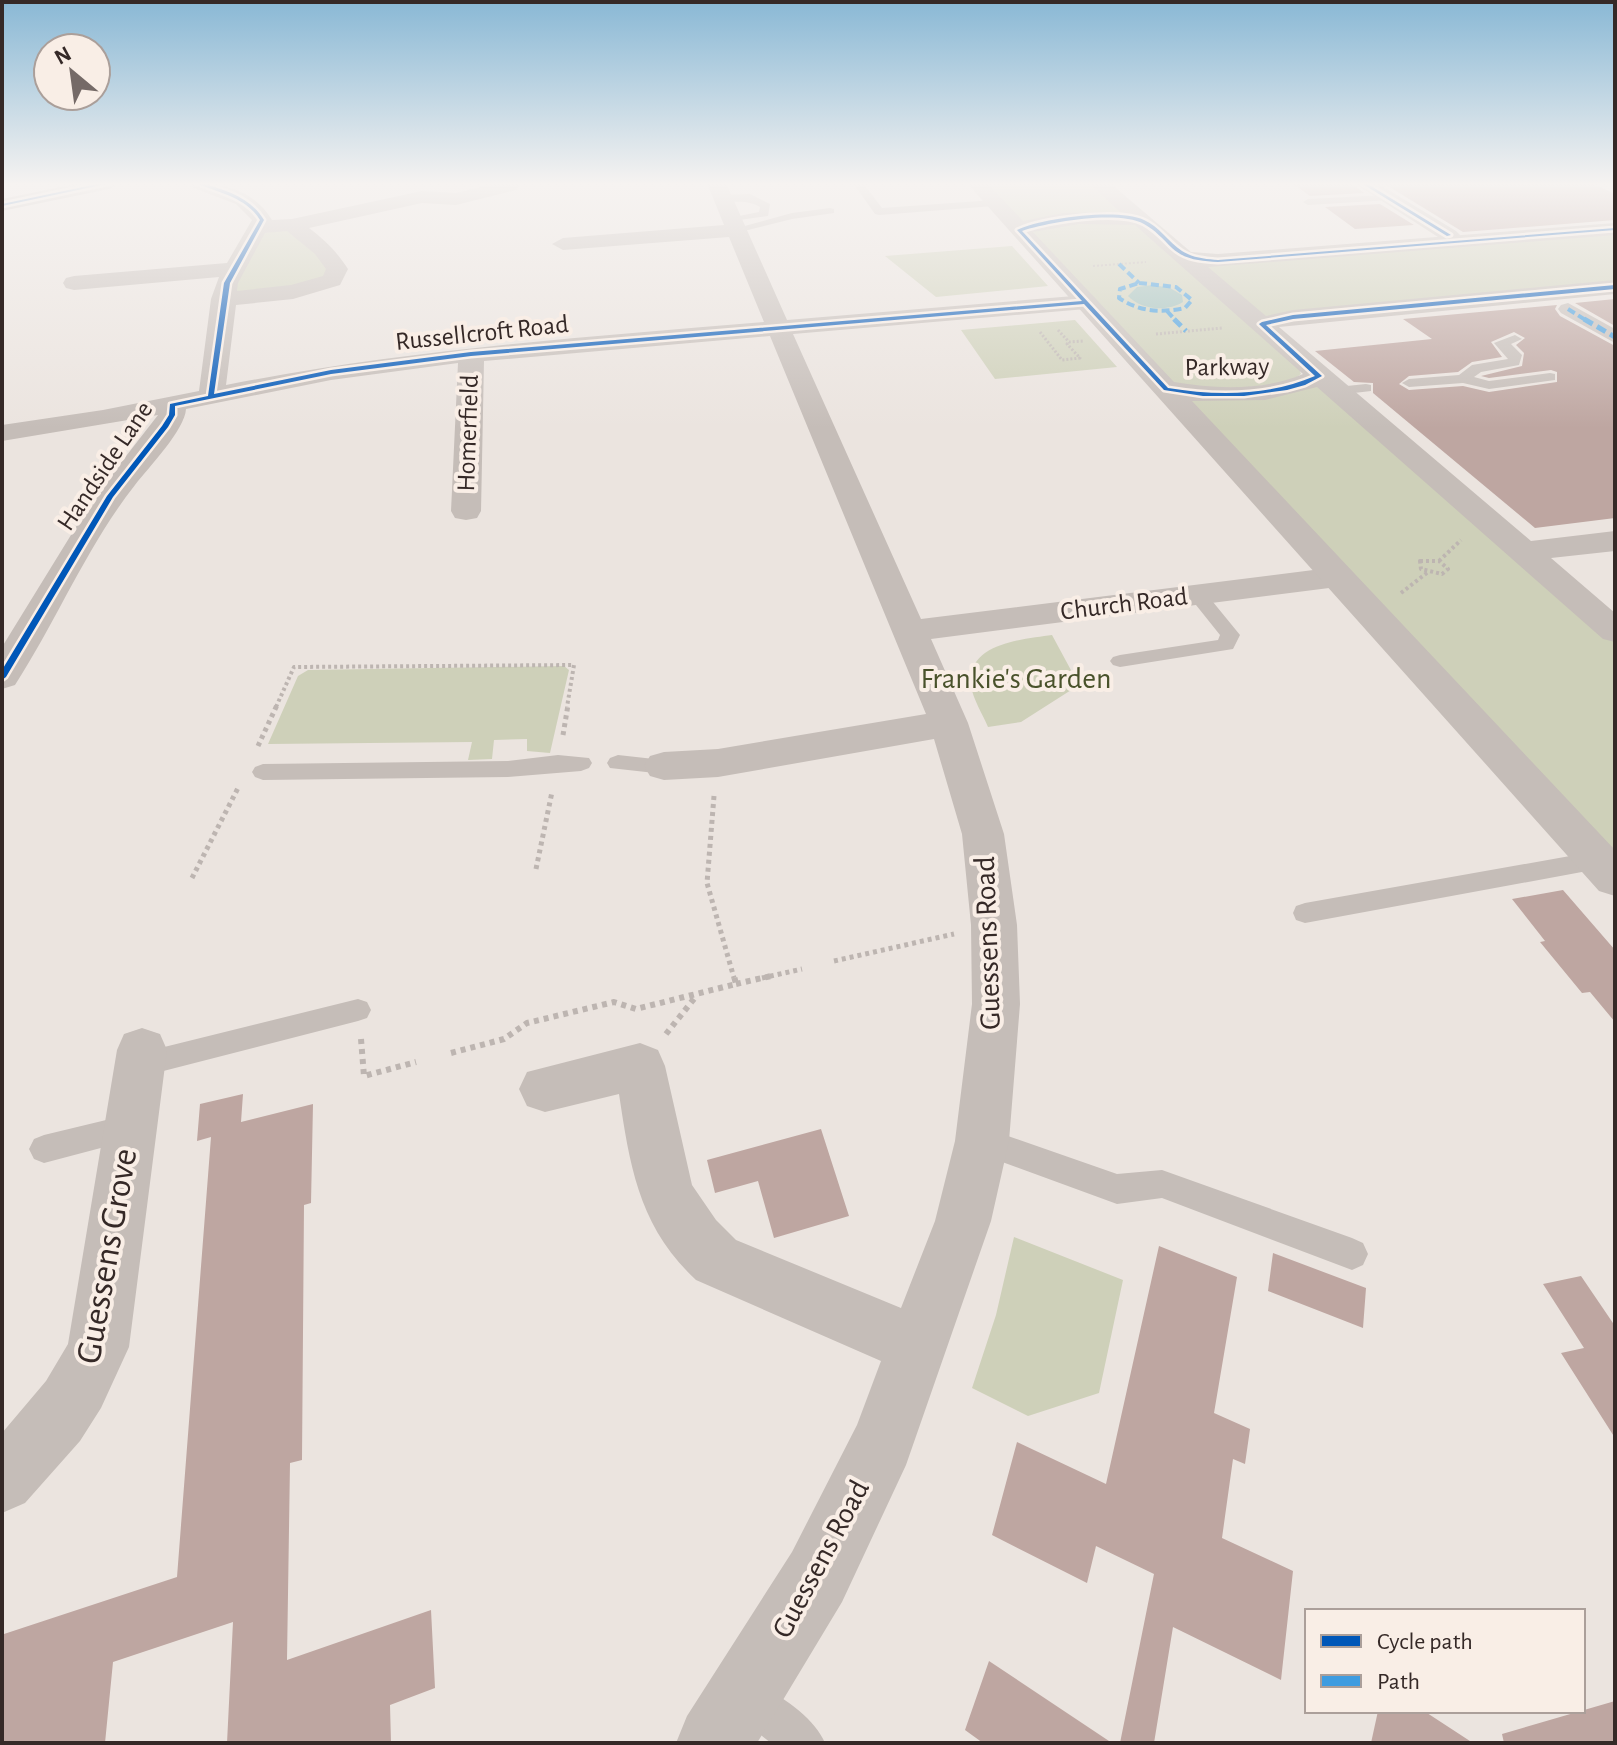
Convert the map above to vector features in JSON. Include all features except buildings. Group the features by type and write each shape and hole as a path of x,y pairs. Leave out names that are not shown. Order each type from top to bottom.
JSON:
{"street":[{"path":"211,397 223,299 235,264"},
{"path":"223,299 293,292 332,280 337,269 334,264"},
{"name":"Guessens Road","path":"714,1743 817,1577 883,1442 963,1221 982,1141 996,1004 994,925 983,834 949,723 751,264"},
{"name":"Parkway","path":"1051,264 1606,869"},
{"name":"Parkway","path":"1194,264 1615,631"},
{"path":"74,283 232,269"},
{"path":"1262,324 1293,317 1615,287"},
{"name":"Russellcroft Road","path":"2,433 172,405 331,372 471,354 1086,302"},
{"path":"1568,309 1615,337"},
{"name":"Homerfield","path":"466,511 471,354"},
{"name":"Parkway","path":"1166,389 1216,395 1328,383"},
{"name":"Handside Lane","path":"2,677 110,496 165,427 172,415 172,405"},
{"path":"1523,552 1615,541"},
{"name":"Church Road","path":"911,631 1337,577"},
{"path":"664,766 718,763 949,723"},
{"name":"Guessens Grove","path":"2,1480 58,1420 82,1386 98,1347 141,1058"},
{"path":"545,1089 640,1066 666,1190 677,1216 694,1240 716,1260 918,1346"}],"lane":[{"path":"1463,379 1477,368 1514,362 1515,355 1501,343 1515,339"},
{"path":"1409,383 1463,379 1489,385 1550,377"},
{"path":"1328,383 1366,388"},
{"path":"1120,661 1226,645 1230,635 1197,595"},
{"path":"257,766 508,769 581,763"},
{"path":"618,763 664,766"},
{"path":"1305,913 1606,869"},
{"path":"141,1058 358,1010"},
{"path":"44,1149 131,1127"},
{"path":"982,1141 1117,1189 1162,1184 1352,1254"},
{"path":"743,1696 804,1743"}],"path":[{"path":"1082,267 1114,264"},
{"path":"1393,600 1428,572 1442,574 1448,569 1431,559 1420,561 1421,569 1428,572"},
{"path":"257,766 294,667 574,665 536,869"},
{"path":"718,763 707,883 736,984"},
{"path":"192,878 239,786"},
{"path":"834,961 994,925"},
{"path":"451,1053 504,1039 527,1023 614,1002 636,1009 802,969"},
{"path":"640,1066 698,994"},
{"path":"358,1010 364,1076 416,1062"}],"green space":[{"path":"245,264 325,264 331,271 311,287 234,293"},
{"path":"895,264 1029,264 1048,286 936,297"},
{"path":"1062,264 1183,264 1298,365 1301,374 1289,383 1210,391 1173,383"},
{"path":"1203,264 1615,264 1615,285 1265,318"},
{"path":"1075,320 1117,367 995,379 961,330"},
{"path":"1320,386 1615,642 1615,860 1186,399"},
{"name":"Frankie's Garden","path":"1052,635 1079,685 1021,722 988,727 971,686 977,660 999,646"},
{"path":"564,666 569,670 550,753 527,751 527,739 494,740 492,759 468,760 472,742 268,744 298,676 308,670"},
{"path":"1014,1237 1123,1280 1099,1393 1028,1416 972,1388 996,1315"}],"water":[{"path":"1153,285 1170,288 1182,295 1183,302 1154,308 1133,301 1128,296 1137,287"}],"marked path":[{"path":"1119,264 1139,283"},
{"path":"1139,283 1176,287 1192,300 1185,308 1159,311 1134,307 1119,298 1120,289 1139,283"},
{"path":"1568,309 1615,337"},
{"path":"1167,311 1186,331"}],"cycle path":[{"path":"211,397 227,283 237,264"},
{"path":"1051,264 1166,389 1203,394 1244,394 1285,389 1319,376 1262,324"},
{"path":"1262,324 1293,317 1615,287"},
{"path":"2,677 110,496 165,427 172,415 172,405 331,372 471,354 1086,302"}]}
